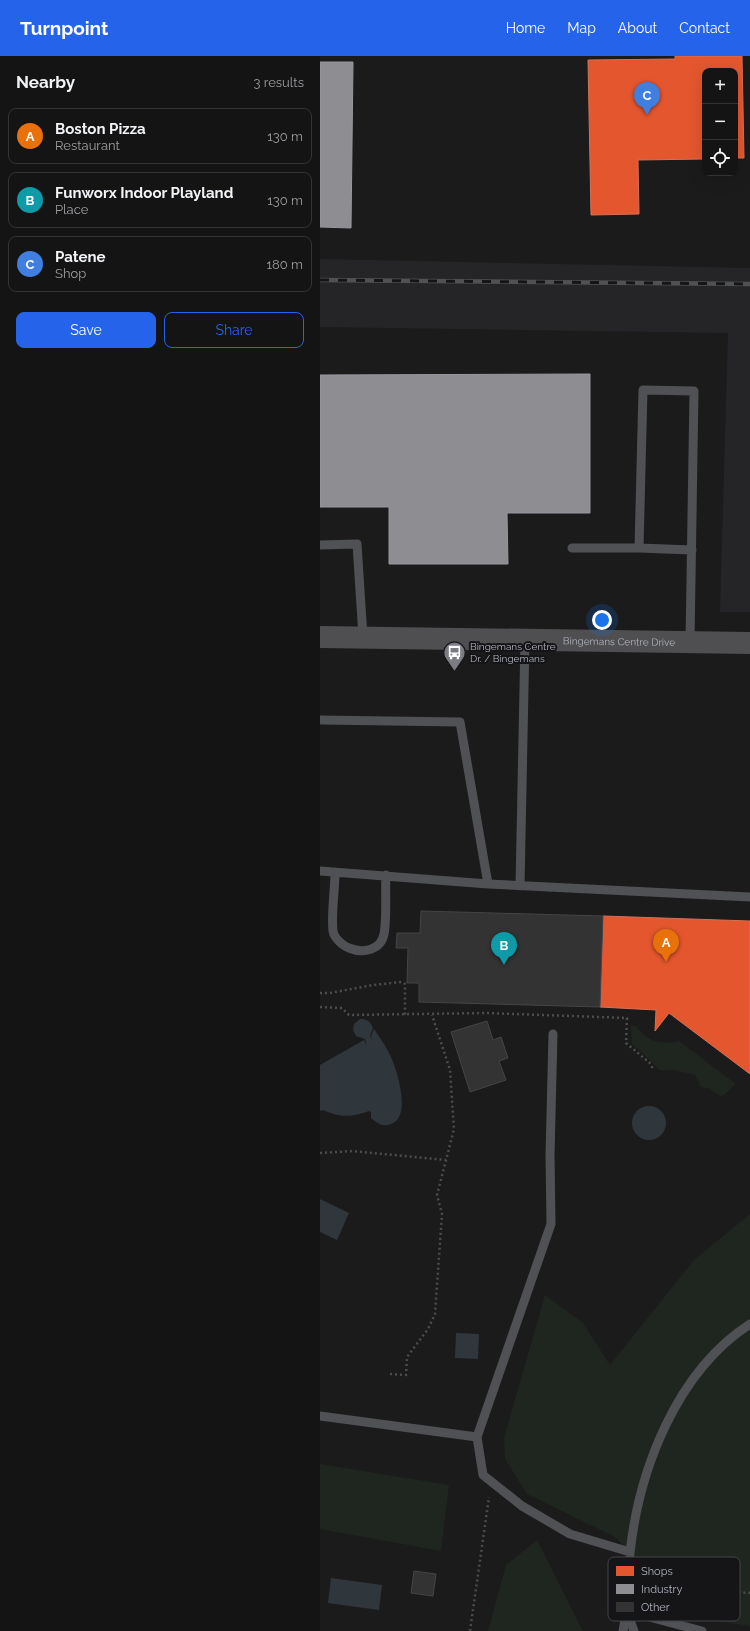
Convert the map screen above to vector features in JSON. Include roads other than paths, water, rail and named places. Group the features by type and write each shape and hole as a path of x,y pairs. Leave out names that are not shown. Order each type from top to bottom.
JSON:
{"main road":[{"name":"Bingemans Centre Drive","path":"320,637 525,639 750,644"}],"lane":[{"path":"639,548 643,390 694,391 690,642"},
{"path":"320,545 357,544 363,637"},
{"path":"572,548 692,550"},
{"path":"520,886 525,639"},
{"path":"320,720 460,722 488,884"},
{"path":"320,871 520,886 750,897"},
{"path":"335,872 333,932 339,941 348,948 359,950 371,950 379,943 384,934 386,875"},
{"path":"553,1034 550,1155 552,1224 476,1437 483,1475 522,1506 570,1534 630,1552"},
{"path":"630,1557 646,1472 669,1416 704,1364 750,1324"},
{"path":"320,1416 476,1437"},
{"path":"623,1631 625,1621"},
{"path":"630,1621 634,1631"},
{"path":"664,1621 702,1631"}],"railway":[{"path":"320,280 750,284"}],"place":[{"name":"Patene","path":"647,115"},
{"name":"Bingemans Centre Dr. / Bingemans","path":"454,672"},
{"name":"Boston Pizza","path":"666,962"},
{"name":"Funworx Indoor Playland","path":"504,965"}]}
